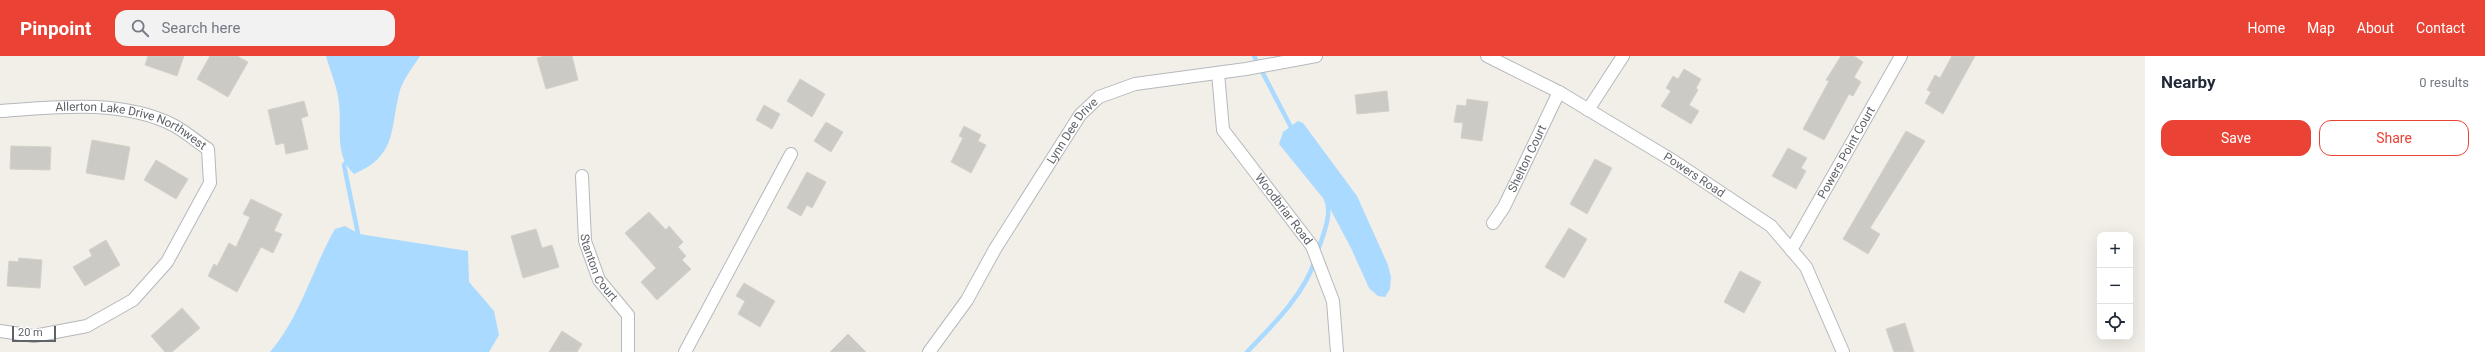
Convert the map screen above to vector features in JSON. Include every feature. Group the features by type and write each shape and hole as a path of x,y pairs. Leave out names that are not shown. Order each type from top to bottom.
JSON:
{"street":[{"name":"Lynn Dee Drive","path":"928,352 967,300 995,249 1080,115 1099,97 1120,88 1316,56"},
{"name":"Powers Road","path":"1487,56 1559,92 1730,198 1771,226 1806,267 1844,352"},
{"path":"1588,110 1623,56"},
{"name":"Powers Point Court","path":"1791,250 1901,56"},
{"name":"Woodbriar Road","path":"1218,73 1223,130 1312,246 1333,301 1337,352"},
{"name":"Shelton Court","path":"1493,223 1504,207 1559,92"},
{"name":"Allerton Lake Drive Northwest","path":"0,111 67,106 122,108 172,125 208,150 210,183 167,262 133,300 87,326 34,336 0,331"},
{"path":"685,352 791,154"},
{"name":"Stanton Court","path":"582,176 585,241 599,280 628,315 628,352"}],"water":[{"path":"326,56 420,56 400,89 392,131 389,142 384,151 368,167 354,174 348,167 341,150 338,98 336,86"},
{"path":"1298,121 1303,123 1357,196 1388,265 1391,277 1390,289 1385,297 1378,296 1369,288 1351,248 1327,203 1279,144 1283,132"},
{"path":"345,226 359,234 468,251 469,282 494,311 499,335 489,352 270,352 281,338 298,308 335,229"}],"building":[{"path":"148,56 184,56 177,76 145,65"},
{"path":"210,56 237,56 248,62 228,97 197,79"},
{"path":"545,56 572,56 578,80 546,89 537,58"},
{"path":"1841,56 1854,56 1863,62 1854,77 1861,82 1853,96 1849,94 1824,140 1803,129 1829,81 1826,80"},
{"path":"1952,56 1975,56 1943,114 1925,103 1931,92 1927,90 1935,75 1940,78"},
{"path":"1684,69 1701,79 1696,88 1698,90 1689,105 1699,111 1691,124 1661,106 1671,91 1666,88 1673,76 1678,79"},
{"path":"800,79 825,94 812,117 787,101"},
{"path":"1387,91 1389,111 1357,114 1355,95"},
{"path":"1467,99 1488,102 1482,141 1461,138 1463,123 1454,122 1457,105 1466,106"},
{"path":"304,101 308,116 301,118 308,149 286,154 284,143 276,145 268,110"},
{"path":"764,105 780,114 772,129 756,120"},
{"path":"826,122 843,132 831,152 814,141"},
{"path":"964,126 981,135 978,141 986,145 971,173 951,162 963,138 959,136"},
{"path":"1906,131 1925,141 1870,228 1880,234 1868,254 1843,239"},
{"path":"92,140 130,147 124,180 86,173"},
{"path":"11,146 51,147 50,170 10,169"},
{"path":"1788,148 1807,158 1801,168 1806,171 1796,189 1772,176"},
{"path":"1595,159 1612,168 1587,214 1570,204"},
{"path":"156,160 188,179 176,199 144,180"},
{"path":"807,172 826,182 812,208 807,205 801,216 787,208"},
{"path":"251,199 282,214 274,231 282,234 273,253 261,247 237,292 208,276 214,264 217,266 229,243 236,247 250,217 243,214"},
{"path":"649,212 666,230 669,226 683,242 678,247 686,256 682,260 691,269 657,300 641,282 656,268 625,233"},
{"path":"1569,228 1587,239 1564,278 1545,267"},
{"path":"536,229 542,248 552,245 559,267 523,278 511,236"},
{"path":"106,240 120,265 85,286 73,267 92,256 89,250"},
{"path":"19,258 42,260 40,288 7,286 9,261 18,262"},
{"path":"1740,271 1761,282 1744,313 1724,302"},
{"path":"744,283 775,301 760,327 738,314 745,301 736,296"},
{"path":"182,308 200,328 172,352 165,352 151,336"},
{"path":"1905,323 1914,352 1894,352 1886,329"},
{"path":"562,331 582,344 577,352 549,352"},
{"path":"848,334 866,352 830,352"}],"waterway":[{"path":"1254,56 1293,131"},
{"path":"347,161 344,165 359,239"},
{"path":"1317,253 1328,219 1328,205 1326,199"},
{"path":"1247,352 1277,321 1295,298 1310,273 1315,260"}]}
